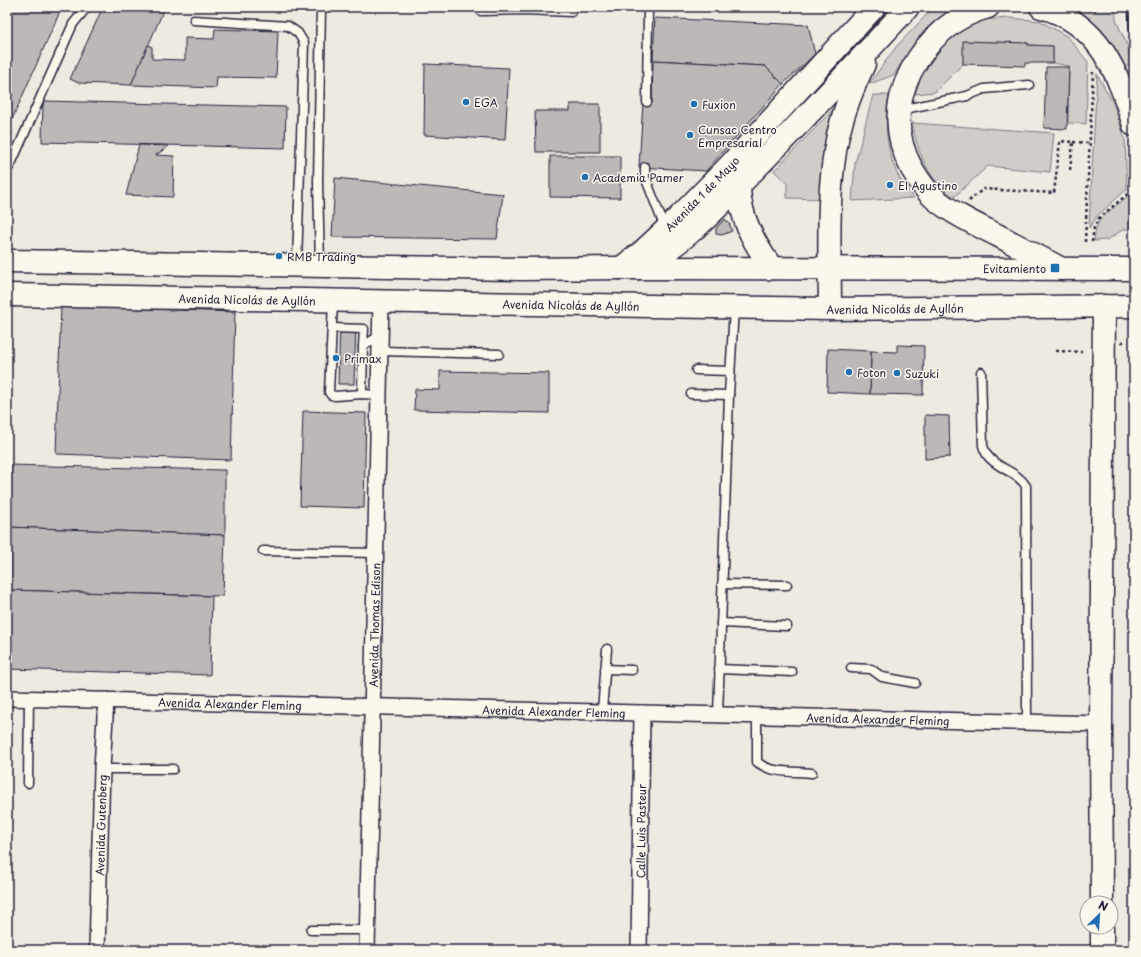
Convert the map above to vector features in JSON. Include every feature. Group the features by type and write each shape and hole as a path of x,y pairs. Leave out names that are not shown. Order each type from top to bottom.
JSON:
{"main road":[{"name":"Avenida 1 de Mayo","path":"630,268 642,252 666,231 740,153 874,7"},
{"path":"630,268 664,253 695,228 792,132 908,7"},
{"path":"988,7 952,22 940,32 923,51 909,74 904,87 899,110 898,132 903,152 916,176 934,198 959,215 1062,268"},
{"path":"1041,7 1073,21 1092,36 1100,46 1113,66 1134,125"},
{"path":"830,309 831,185 838,135 854,86 865,62 878,40"},
{"path":"740,153 740,201 749,231 759,250 772,268"},
{"path":"7,261 522,269 1134,269"},
{"name":"Avenida Nicolás de Ayllón","path":"7,295 830,309 1134,306"},
{"path":"1102,895 1101,724 1104,306"},
{"path":"1102,935 1102,950"}],"street":[{"name":"Avenida Thomas Edison","path":"367,950 381,301"},
{"name":"Avenida Alexander Fleming","path":"7,698 1101,724"},
{"name":"Avenida Gutenberg","path":"97,950 102,769 106,700"},
{"name":"Calle Luis Pasteur","path":"639,950 642,713"}],"lane":[{"path":"7,170 73,24 87,7"},
{"path":"320,266 318,182 321,7"},
{"path":"646,102 648,7"},
{"path":"1133,7 1134,28"},
{"path":"481,11 525,10 571,12"},
{"path":"194,20 288,26 298,33 304,43 296,265"},
{"path":"899,110 967,96 984,89 1029,84"},
{"path":"645,167 645,177 666,231"},
{"path":"333,301 329,392 331,395 335,396 362,394 380,395"},
{"path":"718,715 729,395 734,307"},
{"path":"332,328 364,329 362,394"},
{"path":"363,346 381,335"},
{"path":"381,351 499,354"},
{"path":"696,370 730,371"},
{"path":"981,372 983,446 988,456 1022,480 1026,486 1027,722"},
{"path":"691,394 729,395"},
{"path":"262,551 376,553"},
{"path":"722,584 787,585"},
{"path":"721,623 787,626"},
{"path":"602,711 607,649"},
{"path":"851,668 871,669 882,677 915,683"},
{"path":"605,669 632,670"},
{"path":"719,669 792,672"},
{"path":"28,783 29,699"},
{"path":"757,715 757,762 772,770 812,773"},
{"path":"102,769 173,769"},
{"path":"311,930 368,930"}],"path":[{"path":"1086,242 1093,72"},
{"path":"963,205 983,189 1054,193 1060,142 1090,144"},
{"path":"1070,170 1072,142"},
{"path":"1092,242 1094,227 1099,218 1130,192"},
{"path":"1056,351 1082,352"}],"shaded area":[{"path":"934,7 954,7 929,26 915,42 894,75 869,84 896,47"},
{"path":"1072,7 1115,7 1116,20 1128,47 1130,64 1123,69 1098,29"},
{"path":"1010,18 1040,21 1068,37 1088,62 1086,124 1068,123 1069,66 1053,63 1053,46 1028,45 1028,43 964,41 963,64 935,92 915,94 921,75 934,54 958,33 981,20"},
{"path":"1097,74 1113,103 1125,139 1127,189 1097,216 1089,228"},
{"path":"873,95 889,95 887,106 887,128 889,150 901,181 914,198 852,201 855,164"},
{"path":"839,103 824,199 787,198 787,183 774,171"},
{"path":"912,123 1054,133 1050,172 988,166 954,197 945,191 931,174 921,155"},
{"path":"1129,195 1130,229 1124,229 1107,240 1094,241 1096,228 1101,218"}],"building":[{"path":"7,7 62,7 7,131"},
{"path":"103,7 165,7 131,85 79,83 70,79"},
{"path":"754,7 828,7 828,8"},
{"path":"655,18 808,25 815,54 783,84 765,66 653,60"},
{"path":"215,29 278,31 276,78 217,77 216,88 131,85 148,45 152,47 152,59 185,60 185,38 214,39"},
{"path":"963,41 1028,43 1028,45 1053,46 1053,63 1025,63 1025,66 963,64"},
{"name":"Cunsac Centro Empresarial","path":"653,60 765,66 783,84 706,171 639,167 643,102 652,103"},
{"name":"EGA","path":"425,64 509,68 505,140 424,135"},
{"path":"1046,67 1069,67 1067,129 1044,128"},
{"path":"43,101 286,107 285,148 42,142"},
{"path":"570,104 600,104 600,152 536,152 535,111 570,111"},
{"path":"139,145 169,146 156,155 174,156 173,197 126,195"},
{"name":"Academia Pamer","path":"550,156 620,156 620,198 550,197"},
{"path":"335,178 503,194 497,239 332,237"},
{"path":"725,219 729,223 732,231 722,235 716,234 716,228"},
{"path":"61,306 235,312 231,460 56,454"},
{"path":"340,324 356,325 354,384 338,384"},
{"name":"Suzuki","path":"897,345 924,346 923,395 870,394 871,351 897,352"},
{"name":"Foton","path":"828,349 871,351 870,394 827,392"},
{"path":"440,371 549,373 549,413 414,410 415,389 440,390"},
{"path":"303,411 366,413 364,508 300,506"},
{"path":"925,415 949,416 950,457 925,459"},
{"path":"7,465 225,470 225,535 7,527"},
{"path":"7,527 225,535 223,596 7,590"},
{"path":"7,590 212,596 210,675 7,669"}],"place":[{"name":"EGA","path":"466,102"},
{"name":"Fuxion","path":"694,104"},
{"name":"Cunsac Centro Empresarial","path":"690,135"},
{"name":"Academia Pamer","path":"585,177"},
{"name":"El Agustino","path":"890,185"},
{"name":"RMB Trading","path":"279,256"},
{"name":"Evitamiento","path":"1055,268"},
{"name":"Primax","path":"336,358"},
{"name":"Foton","path":"849,372"},
{"name":"Suzuki","path":"897,373"}]}
